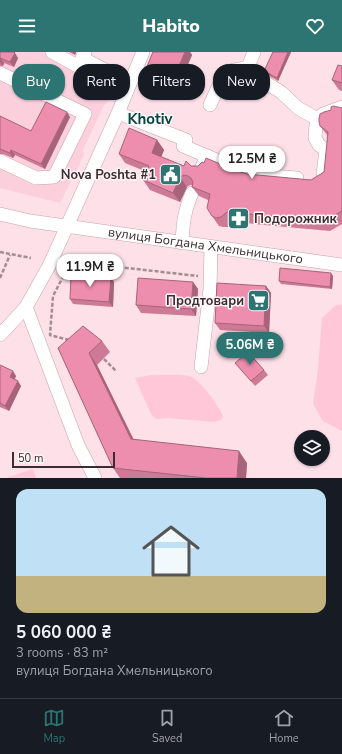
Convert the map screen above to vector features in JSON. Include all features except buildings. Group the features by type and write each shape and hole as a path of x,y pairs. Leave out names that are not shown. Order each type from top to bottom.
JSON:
{"street":[{"path":"52,52 77,64"},
{"path":"85,52 82,58 91,64"},
{"path":"130,83 143,52"},
{"path":"249,64 254,52"},
{"path":"0,73 85,114 54,177 36,178 0,161"},
{"path":"270,85 281,92 298,108 319,120"},
{"path":"210,105 213,98"},
{"path":"0,334 26,307 49,266 68,227 90,173 123,100"},
{"path":"118,113 186,140 184,146 247,174 311,180 323,176 326,150 319,145 315,138 316,125 323,114 342,107"},
{"path":"202,169 207,156"},
{"path":"182,243 185,210 192,193"},
{"name":"вулиця Богдана Хмельницького","path":"0,214 30,221 68,227 342,265"},
{"path":"201,367 207,323 211,247"},
{"path":"26,307 78,445 95,478"}],"path":[{"path":"0,252 31,258"},
{"path":"0,278 10,255"},
{"path":"70,341 50,335 53,296 65,273 74,262 210,277"},
{"path":"104,358 116,371"}],"shaded area":[{"path":"0,52 58,52 82,64 73,64 73,100 109,100 104,105 83,150 84,155 60,203 0,188"},
{"path":"342,304 342,431 323,421 313,404 318,370 322,318 335,306"},
{"path":"151,375 182,375 194,378 209,393 223,416 221,420 214,422 168,418 156,419 151,414 135,378"},
{"path":"33,469 36,478 6,478"}],"place":[{"name":"Nova Poshta #1","path":"171,175"},
{"name":"Подорожник","path":"238,219"},
{"name":"Продтовари","path":"259,301"}],"district":[{"name":"Khotiv","path":"150,119"}]}
